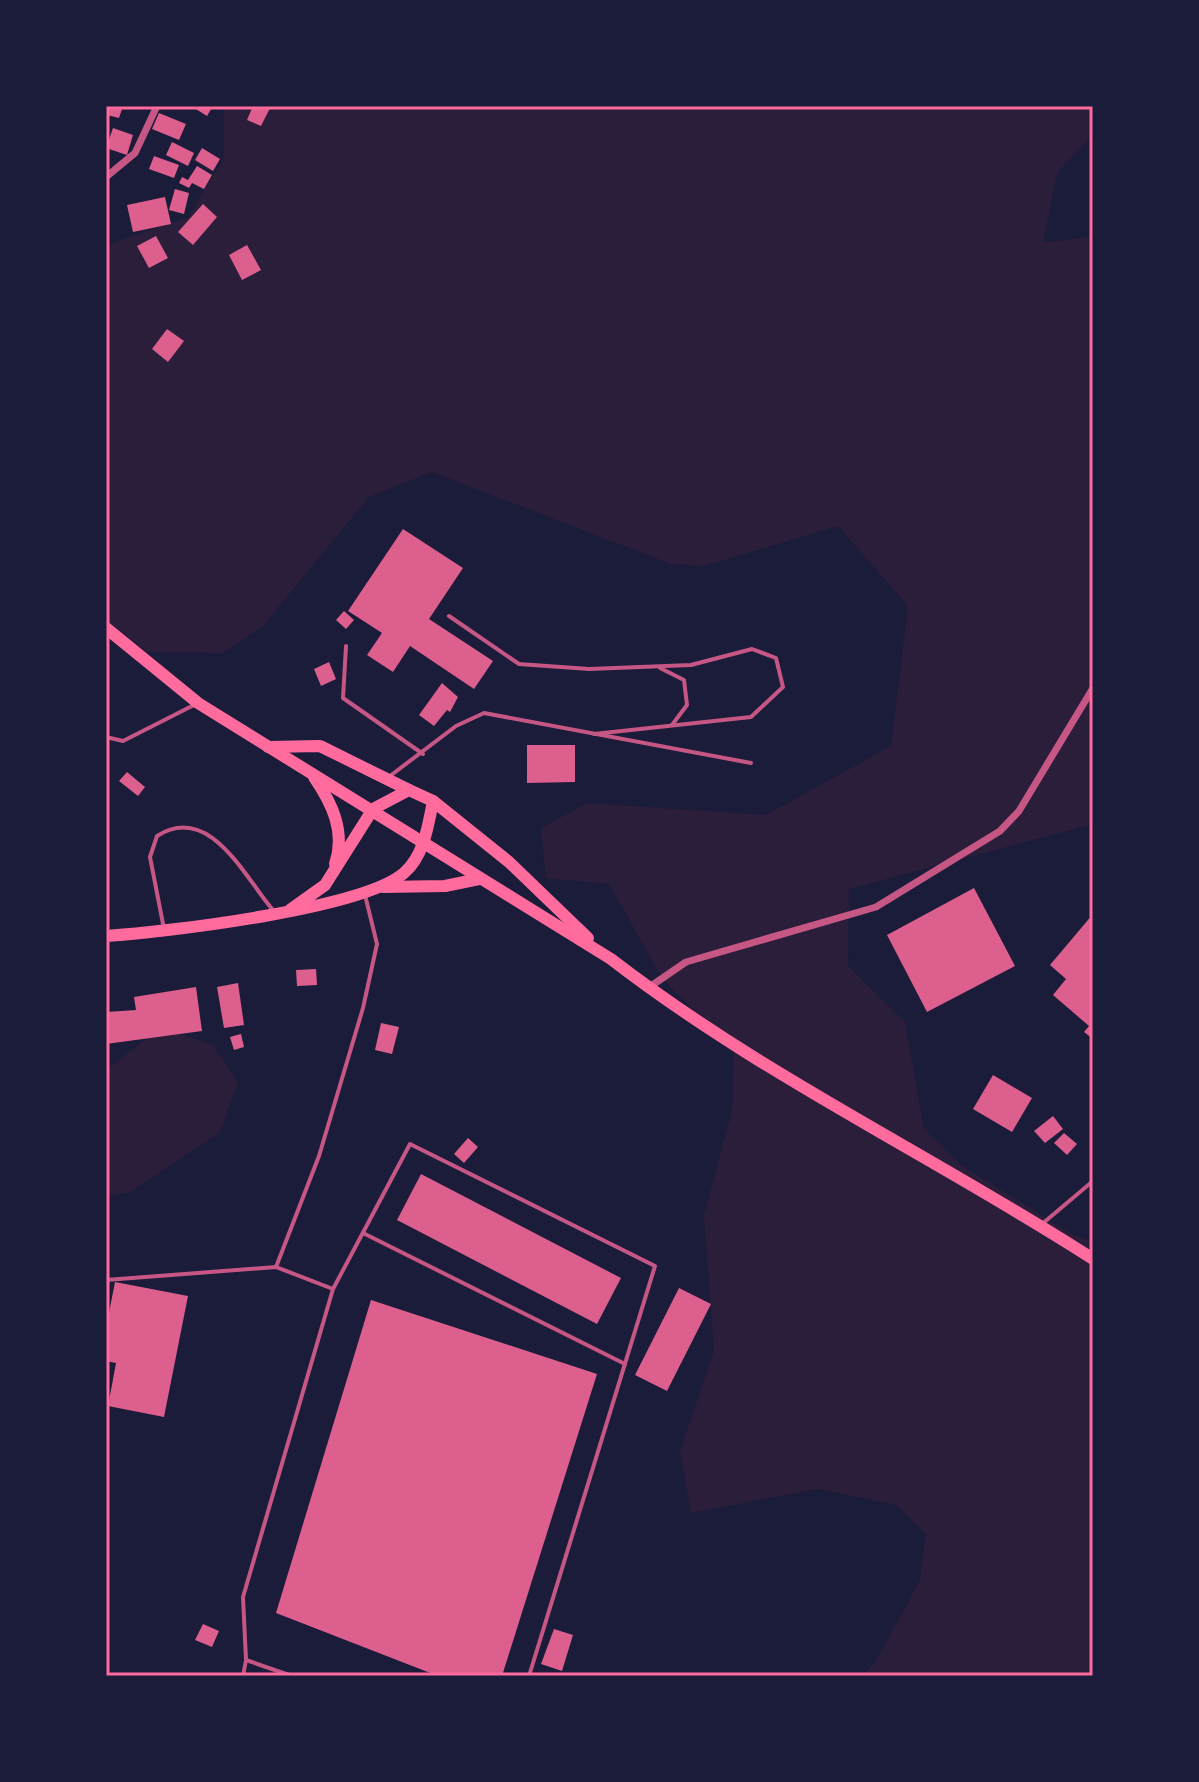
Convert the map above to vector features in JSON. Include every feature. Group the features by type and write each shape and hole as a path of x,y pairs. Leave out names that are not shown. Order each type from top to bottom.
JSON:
{"main road":[{"path":"106,628 198,703 611,959"},
{"path":"268,747 320,746 433,801 509,862 611,959 648,988 817,1094 1093,1259"},
{"path":"310,771 330,800 339,835 339,850 325,885"},
{"path":"290,910 325,885 372,812 382,802 409,790"},
{"path":"106,936 290,910 379,887 404,873 423,845 433,801"},
{"path":"379,887 445,886 479,879"}],"street":[{"path":"106,177 135,153 157,106"},
{"path":"648,988 686,962 876,907 1000,831 1019,811 1093,688"}],"lane":[{"path":"449,616 519,664 589,669 691,665 752,649 776,658 783,687 751,717 594,734"},
{"path":"346,646 343,698 423,754"},
{"path":"656,666 684,680 687,705 672,725"},
{"path":"106,737 123,741 198,703"},
{"path":"388,778 456,726 484,713 751,763"},
{"path":"164,930 150,857 157,836 178,827 203,831 224,846 275,912"},
{"path":"276,1267 319,1156 363,1008 377,944 364,892"},
{"path":"243,1676 246,1660 243,1597 333,1289 410,1144 655,1266 529,1676"},
{"path":"1040,1225 1093,1181"},
{"path":"363,1233 625,1364"},
{"path":"106,1280 276,1267 333,1289"},
{"path":"246,1660 292,1676"}],"shaded area":[{"path":"224,106 1093,106 1093,135 1057,173 1043,243 1093,236 1093,824 849,889 848,966 905,1022 924,1129 961,1165 1072,1234 1093,1242 1093,1676 862,1676 876,1661 920,1580 926,1534 896,1505 817,1489 691,1513 680,1451 714,1351 704,1216 732,1110 734,1052 662,978 609,884 546,878 541,828 587,803 766,815 891,746 908,606 838,526 704,566 671,564 432,472 369,497 262,627 222,653 147,652 106,620 106,245 188,217 224,158"},
{"path":"160,1028 212,1044 238,1082 220,1132 130,1192 106,1197 106,1070"}],"building":[{"path":"110,106 123,106 119,118 107,115"},
{"path":"191,106 213,106 207,116"},
{"path":"253,106 271,106 261,126 247,120"},
{"path":"159,113 186,124 179,140 152,129"},
{"path":"113,128 133,135 127,155 106,148"},
{"path":"172,142 194,153 188,166 166,155"},
{"path":"202,148 220,159 213,171 195,160"},
{"path":"154,156 179,165 174,178 149,169"},
{"path":"197,166 212,175 204,189 192,183 189,188 179,183 182,177 188,180"},
{"path":"175,189 189,193 184,214 169,210"},
{"path":"165,197 171,224 133,232 127,205"},
{"path":"203,204 217,217 193,245 178,232"},
{"path":"156,236 168,258 149,268 137,246"},
{"path":"247,245 261,270 242,280 229,255"},
{"path":"167,329 184,341 168,362 152,349"},
{"path":"403,529 463,568 429,619 493,661 474,689 410,646 393,672 367,655 382,633 348,611"},
{"path":"344,611 354,620 346,629 336,620"},
{"path":"329,662 336,679 321,686 314,669"},
{"path":"442,683 458,697 450,712 447,710 434,726 419,715"},
{"path":"527,745 575,745 575,782 527,783"},
{"path":"127,772 145,787 138,796 119,781"},
{"path":"974,888 1015,966 927,1012 887,935"},
{"path":"1093,914 1093,1039 1084,1032 1089,1026 1053,995 1066,979 1050,965"},
{"path":"316,969 317,985 297,986 296,970"},
{"path":"238,983 244,1025 224,1028 217,987"},
{"path":"196,987 202,1031 106,1044 106,1012 136,1010 134,997"},
{"path":"381,1023 399,1027 392,1054 375,1050"},
{"path":"241,1034 244,1047 234,1050 230,1037"},
{"path":"993,1075 1032,1098 1012,1132 973,1109"},
{"path":"1053,1116 1063,1129 1045,1143 1034,1131"},
{"path":"1064,1133 1077,1144 1067,1155 1054,1143"},
{"path":"468,1138 478,1147 464,1163 454,1154"},
{"path":"421,1174 621,1278 597,1324 397,1220"},
{"path":"115,1282 188,1296 164,1417 108,1406 116,1363 106,1361 106,1328"},
{"path":"679,1288 711,1304 667,1391 635,1375"},
{"path":"371,1300 597,1374 502,1676 438,1676 276,1613"},
{"path":"203,1624 219,1631 212,1647 195,1640"},
{"path":"554,1629 573,1635 562,1671 541,1664"}]}
